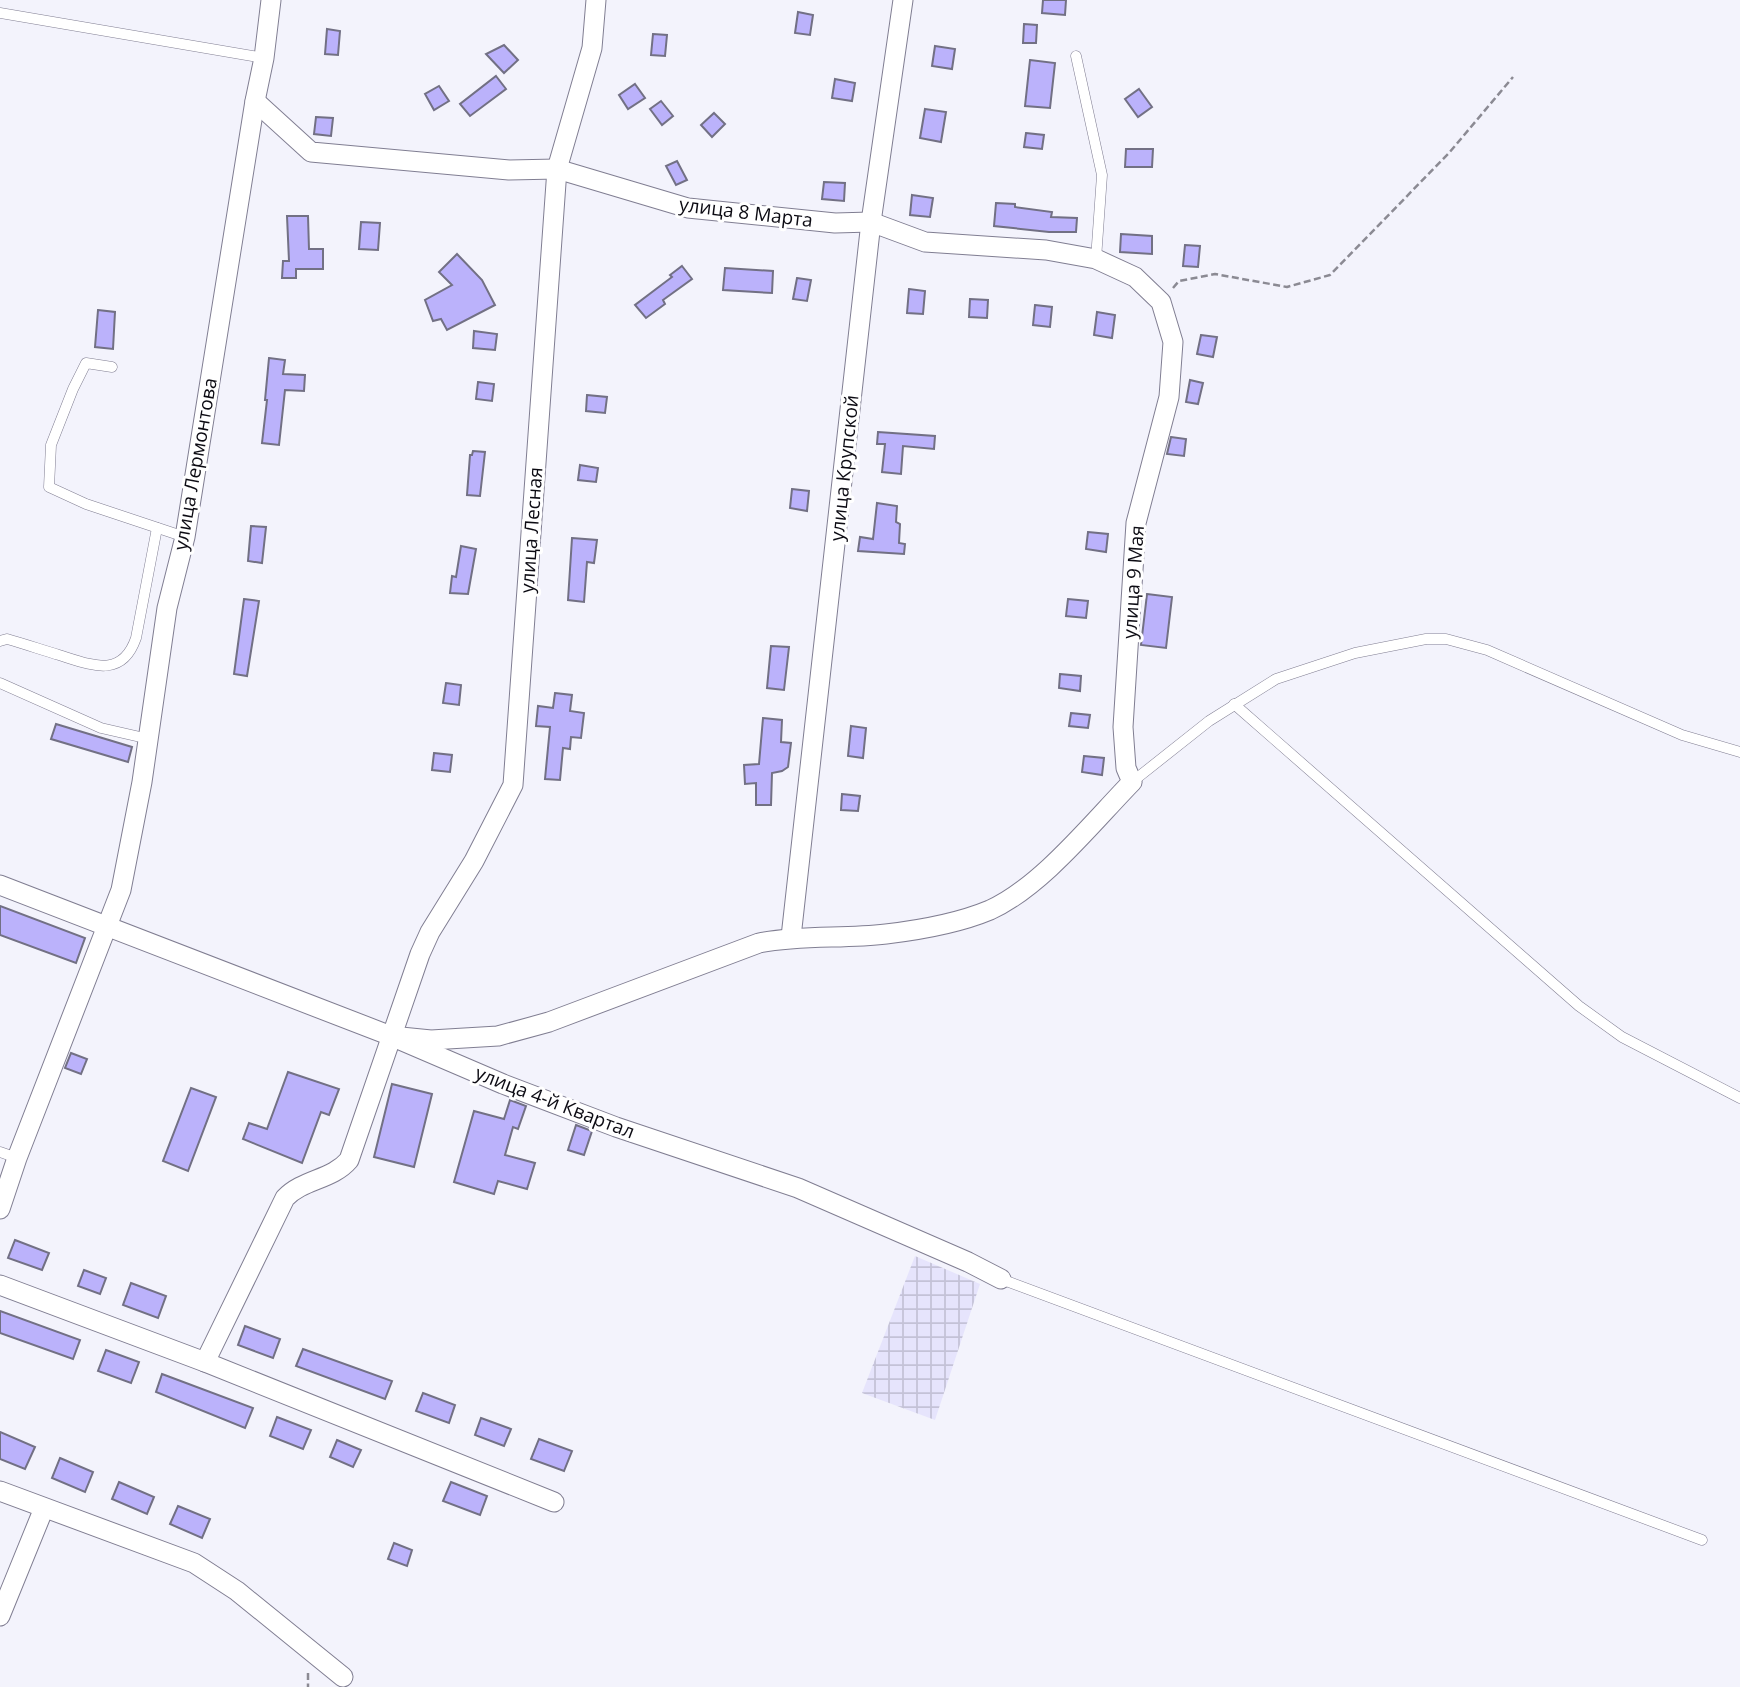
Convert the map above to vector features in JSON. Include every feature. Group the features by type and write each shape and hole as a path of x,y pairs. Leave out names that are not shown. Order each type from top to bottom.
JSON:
{"street":[{"name":"улица Лермонтова","path":"108,926 127,864 149,739 164,626 185,537 264,58 271,0"},
{"name":"улица Лесная","path":"205,1362 285,1198 302,1186 341,1169 349,1160 408,986 430,932 474,861 513,785 557,169 592,48 596,0"},
{"name":"улица Крупской","path":"791,937 871,222 903,0"},
{"name":"улица 8 Марта","path":"255,101 311,152 509,170 557,169 688,208 835,223 871,222 925,242 1046,250 1096,258 1135,277 1161,302"},
{"name":"улица 9 Мая","path":"1132,782 1126,768 1123,727 1136,523 1168,397 1173,342 1161,302"},
{"path":"391,1035 431,1040 498,1036 561,1018 759,943 791,937 886,934 968,917 1010,898 1042,874 1132,782"},
{"name":"улица 4-й Квартал","path":"0,885 391,1035 503,1084 617,1127 798,1188 1001,1279"},
{"path":"0,1209 8,1155 108,926"},
{"path":"0,1286 205,1362 554,1502"},
{"path":"0,1491 179,1556 209,1571 343,1677"},
{"path":"0,1616 44,1508"}],"lane":[{"path":"0,13 264,58"},
{"path":"1076,56 1102,176 1096,258"},
{"path":"112,367 86,363 51,445 49,487 86,505 185,537"},
{"path":"0,641 7,639 98,666 121,661 130,653 136,638 158,528"},
{"path":"1132,782 1183,739 1276,679 1355,653 1406,642 1446,639 1487,650 1682,736 1740,752"},
{"path":"0,683 101,728 149,739"},
{"path":"1234,704 1579,1006 1622,1037 1740,1098"},
{"path":"1001,1279 1702,1540"}],"path":[{"path":"1161,302 1179,281 1215,274 1287,287 1330,275 1449,153 1514,76"}],"shaded area":[{"path":"915,1256 980,1284 935,1420 862,1393"}],"building":[{"path":"1043,0 1066,0 1065,15 1042,13"},
{"path":"798,12 813,15 810,35 795,33"},
{"path":"1024,24 1037,25 1036,43 1023,43"},
{"path":"327,29 340,31 338,55 325,54"},
{"path":"653,34 667,35 665,56 651,55"},
{"path":"504,45 518,60 504,73 486,54"},
{"path":"935,46 955,49 952,69 932,66"},
{"path":"1030,60 1055,63 1050,108 1025,106"},
{"path":"496,76 506,89 470,116 460,104"},
{"path":"835,79 855,83 852,101 832,98"},
{"path":"635,84 645,98 628,109 619,95"},
{"path":"439,86 449,101 434,110 425,94"},
{"path":"1139,89 1152,107 1138,117 1125,99"},
{"path":"661,101 673,116 662,125 650,109"},
{"path":"925,109 946,112 941,142 920,138"},
{"path":"714,113 725,124 712,137 701,125"},
{"path":"316,117 333,118 331,136 314,134"},
{"path":"1026,133 1044,135 1042,149 1024,147"},
{"path":"1126,149 1153,149 1152,167 1125,167"},
{"path":"677,161 687,180 676,185 666,166"},
{"path":"824,182 845,183 844,201 822,199"},
{"path":"912,195 933,198 930,217 910,215"},
{"path":"996,203 1052,212 1051,217 1077,218 1076,232 994,226"},
{"path":"287,216 308,216 309,249 323,249 323,269 296,269 296,278 282,278 283,261 289,261"},
{"path":"361,222 380,223 378,250 359,249"},
{"path":"1121,234 1152,236 1152,254 1120,252"},
{"path":"1185,245 1200,246 1198,267 1183,266"},
{"path":"457,254 482,280 495,305 447,330 441,319 433,321 425,300 452,285 439,272"},
{"path":"682,266 692,279 663,300 665,304 646,318 635,305"},
{"path":"725,268 773,271 772,293 723,290"},
{"path":"797,278 811,280 807,301 793,299"},
{"path":"909,289 925,291 923,314 907,313"},
{"path":"970,299 988,300 987,318 969,317"},
{"path":"1035,305 1052,307 1050,327 1033,325"},
{"path":"98,310 115,312 113,349 95,347"},
{"path":"1097,312 1115,315 1112,338 1094,335"},
{"path":"474,331 497,334 495,350 473,348"},
{"path":"1201,335 1217,337 1213,357 1197,354"},
{"path":"269,358 285,360 283,374 305,375 304,391 285,390 279,445 262,443"},
{"path":"1190,380 1203,383 1198,404 1186,402"},
{"path":"478,382 494,384 492,401 476,399"},
{"path":"587,395 607,397 605,413 586,411"},
{"path":"878,432 935,436 934,449 903,446 901,474 882,472 885,444 877,444"},
{"path":"1171,437 1186,439 1184,456 1167,454"},
{"path":"473,451 485,452 480,496 467,495 470,455"},
{"path":"580,465 598,468 596,482 578,480"},
{"path":"792,489 809,491 807,511 790,508"},
{"path":"877,503 897,506 899,543 905,544 904,554 858,551 860,537 873,539"},
{"path":"251,526 266,527 262,563 248,561"},
{"path":"1088,532 1108,534 1106,552 1086,549"},
{"path":"572,538 597,540 594,563 587,562 584,602 568,600"},
{"path":"461,546 476,549 468,594 450,593 452,576 456,577"},
{"path":"1147,594 1172,597 1166,648 1141,645"},
{"path":"244,599 259,601 247,676 234,674"},
{"path":"1068,599 1088,601 1086,618 1066,616"},
{"path":"771,646 789,647 784,690 767,688"},
{"path":"1060,674 1081,676 1080,691 1059,688"},
{"path":"446,683 461,685 459,705 443,703"},
{"path":"555,693 572,695 570,711 584,713 581,738 571,737 570,749 563,748 560,780 545,779 550,727 536,726 538,706 553,708"},
{"path":"1071,713 1090,715 1088,728 1069,726"},
{"path":"763,718 782,720 781,742 791,743 788,767 772,773 771,805 756,805 756,783 745,784 744,765 759,764"},
{"path":"56,724 132,747 128,762 51,739"},
{"path":"851,726 866,728 863,758 848,756"},
{"path":"434,753 452,755 450,772 432,770"},
{"path":"1084,756 1104,758 1102,775 1082,772"},
{"path":"842,794 860,796 858,811 841,810"},
{"path":"0,906 85,938 76,963 0,935"},
{"path":"71,1053 87,1059 81,1074 65,1068"},
{"path":"288,1072 339,1089 329,1115 321,1112 302,1163 243,1139 249,1123 267,1129"},
{"path":"392,1084 432,1094 414,1167 374,1157"},
{"path":"191,1088 216,1097 188,1171 163,1161"},
{"path":"510,1100 526,1106 518,1129 513,1127 505,1155 535,1163 527,1189 498,1181 494,1194 454,1182 474,1111 504,1119"},
{"path":"576,1125 592,1131 584,1155 568,1150"},
{"path":"15,1240 49,1253 42,1270 8,1258"},
{"path":"84,1270 106,1278 100,1294 78,1286"},
{"path":"131,1283 166,1296 158,1318 123,1305"},
{"path":"0,1311 80,1340 73,1359 0,1333"},
{"path":"245,1326 280,1339 273,1358 238,1345"},
{"path":"303,1349 392,1381 385,1399 296,1366"},
{"path":"106,1350 139,1362 131,1383 98,1371"},
{"path":"162,1374 253,1408 245,1428 156,1392"},
{"path":"423,1393 455,1405 449,1423 416,1411"},
{"path":"277,1417 311,1430 303,1449 270,1436"},
{"path":"481,1418 511,1429 504,1446 475,1435"},
{"path":"0,1432 35,1447 25,1469 0,1459"},
{"path":"539,1439 572,1451 564,1471 531,1459"},
{"path":"337,1440 361,1450 353,1467 330,1457"},
{"path":"60,1458 93,1472 85,1492 52,1478"},
{"path":"119,1482 154,1497 147,1514 112,1499"},
{"path":"451,1482 487,1496 480,1515 443,1501"},
{"path":"178,1506 210,1519 202,1538 170,1524"},
{"path":"394,1543 412,1550 407,1566 388,1559"}]}
